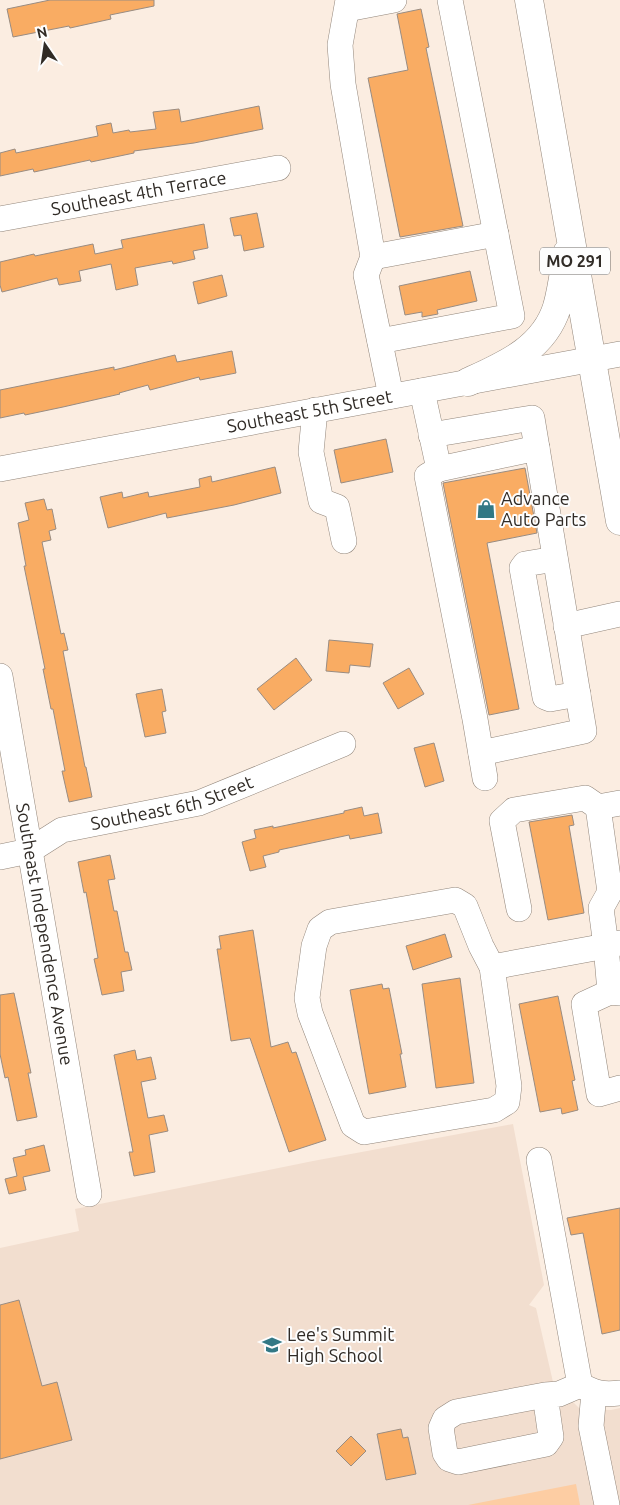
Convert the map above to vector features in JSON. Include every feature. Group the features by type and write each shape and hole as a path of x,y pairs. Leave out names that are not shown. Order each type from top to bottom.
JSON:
{"main road":[{"name":"MO 291","path":"529,0 620,521"},
{"path":"468,382 515,359 527,351 544,333 557,306 571,237"}],"street":[{"path":"391,396 366,275 373,257 343,84 340,45 348,5 394,0"},
{"path":"380,341 512,316 450,0"},
{"name":"Southeast 4th Terrace","path":"0,219 278,168"},
{"path":"373,257 496,234"},
{"name":"Southeast 5th Street","path":"0,469 620,354"},
{"path":"422,391 439,468"},
{"path":"315,410 311,452 321,501 337,507 344,541"},
{"path":"432,435 532,418 584,731 481,753"},
{"path":"485,778 427,476 439,468 537,448"},
{"path":"555,559 525,564 522,568 545,697 550,699 578,694"},
{"path":"566,626 620,614"},
{"name":"Southeast Independence Avenue","path":"0,676 89,1194"},
{"name":"Southeast 6th Street","path":"0,857 29,851 62,830 199,803 343,744"},
{"path":"519,910 502,822 514,810 585,798 609,805 610,892 601,908 613,944 615,993 584,1004 599,1094 620,1088"},
{"path":"455,900 465,906 481,946 492,967 510,1086 507,1102 494,1110 364,1132 353,1125 310,1013 307,998 314,946 320,929 330,922 455,900"},
{"path":"492,967 613,944"},
{"path":"539,1160 587,1389 591,1426 610,1469 607,1505"},
{"path":"545,1395 587,1389 607,1395 620,1393"}],"shaded area":[{"name":"Lee's Summit High School","path":"513,1124 544,1285 529,1305 536,1308 553,1382 580,1409 611,1410 620,1408 620,1505 0,1505 0,1248 79,1231 75,1209 313,1161"},
{"path":"576,1484 580,1505 468,1505"}],"building":[{"path":"50,0 154,0 154,6 110,15 111,19 13,37 7,9"},
{"path":"421,9 429,47 426,48 463,226 400,237 368,78 408,70 397,14"},
{"path":"259,106 263,129 194,143 134,151 134,153 91,162 90,160 34,172 33,169 0,176 0,153 15,149 16,153 98,136 96,126 111,123 113,133 129,130 130,132 156,129 153,112 179,109 181,122"},
{"path":"257,213 264,247 244,251 241,235 234,236 230,218"},
{"path":"204,224 208,248 193,251 195,259 173,264 172,261 135,268 138,285 116,290 111,264 79,271 81,281 59,285 57,278 2,292 0,285 0,262 93,244 95,254 123,248 121,240"},
{"path":"470,271 477,301 437,310 438,314 422,317 422,312 405,315 399,286"},
{"path":"222,275 227,296 198,304 193,282"},
{"path":"232,351 236,373 200,380 199,377 150,390 148,385 120,394 63,407 0,418 0,390 114,367 114,370 175,355 177,362"},
{"path":"386,439 393,472 341,483 334,450"},
{"path":"275,467 281,493 234,505 167,518 166,513 108,528 100,497 122,492 123,498 148,492 149,497 200,487 199,479 211,476 212,482"},
{"path":"525,468 537,533 487,543 519,709 489,715 443,483"},
{"path":"44,499 47,510 52,509 56,529 49,531 51,540 42,542 61,634 64,633 68,650 63,651 92,797 69,802 62,771 65,771 43,669 45,669 24,566 26,566 18,523 29,520 25,503"},
{"path":"329,640 373,644 370,667 350,665 349,673 326,671"},
{"path":"296,658 312,680 274,710 257,689"},
{"path":"409,668 424,694 398,709 383,683"},
{"path":"162,689 166,711 162,712 166,733 145,737 136,694"},
{"path":"434,743 444,781 425,787 414,748"},
{"path":"362,807 364,816 378,813 382,833 350,839 349,835 279,850 279,852 263,856 266,867 250,871 242,842 256,838 254,830 273,826 273,828 344,813 344,811"},
{"path":"572,815 574,825 569,826 584,913 548,920 529,822"},
{"path":"110,855 115,879 108,880 114,911 117,911 125,952 128,952 132,970 121,972 124,991 102,995 94,959 98,958 86,892 84,893 78,862"},
{"path":"253,930 271,1047 288,1042 292,1053 296,1052 326,1140 289,1152 250,1038 231,1041 217,949 221,949 219,936"},
{"path":"445,934 452,957 413,970 406,946"},
{"path":"460,978 474,1083 436,1088 422,984"},
{"path":"382,984 383,989 389,988 402,1054 400,1054 406,1087 369,1094 350,990"},
{"path":"14,993 31,1073 28,1073 37,1117 17,1121 8,1077 5,1078 0,1054 0,995"},
{"path":"558,996 575,1080 572,1081 578,1110 562,1114 561,1108 540,1112 519,1004"},
{"path":"135,1050 137,1060 151,1057 156,1079 141,1082 148,1118 164,1115 168,1131 149,1135 155,1172 134,1176 129,1152 133,1152 114,1055"},
{"path":"44,1145 50,1171 23,1177 26,1190 9,1194 5,1179 17,1176 13,1158 26,1155 25,1150"},
{"path":"620,1208 620,1330 602,1334 583,1233 571,1235 567,1218"},
{"path":"19,1300 42,1386 57,1382 72,1440 0,1459 0,1305"},
{"path":"401,1429 403,1438 408,1437 416,1474 386,1480 377,1434"},
{"path":"351,1436 366,1451 351,1466 336,1451"}],"place":[{"name":"Advance Auto Parts","path":"486,509"},
{"name":"Lee's Summit High School","path":"272,1345"}]}
